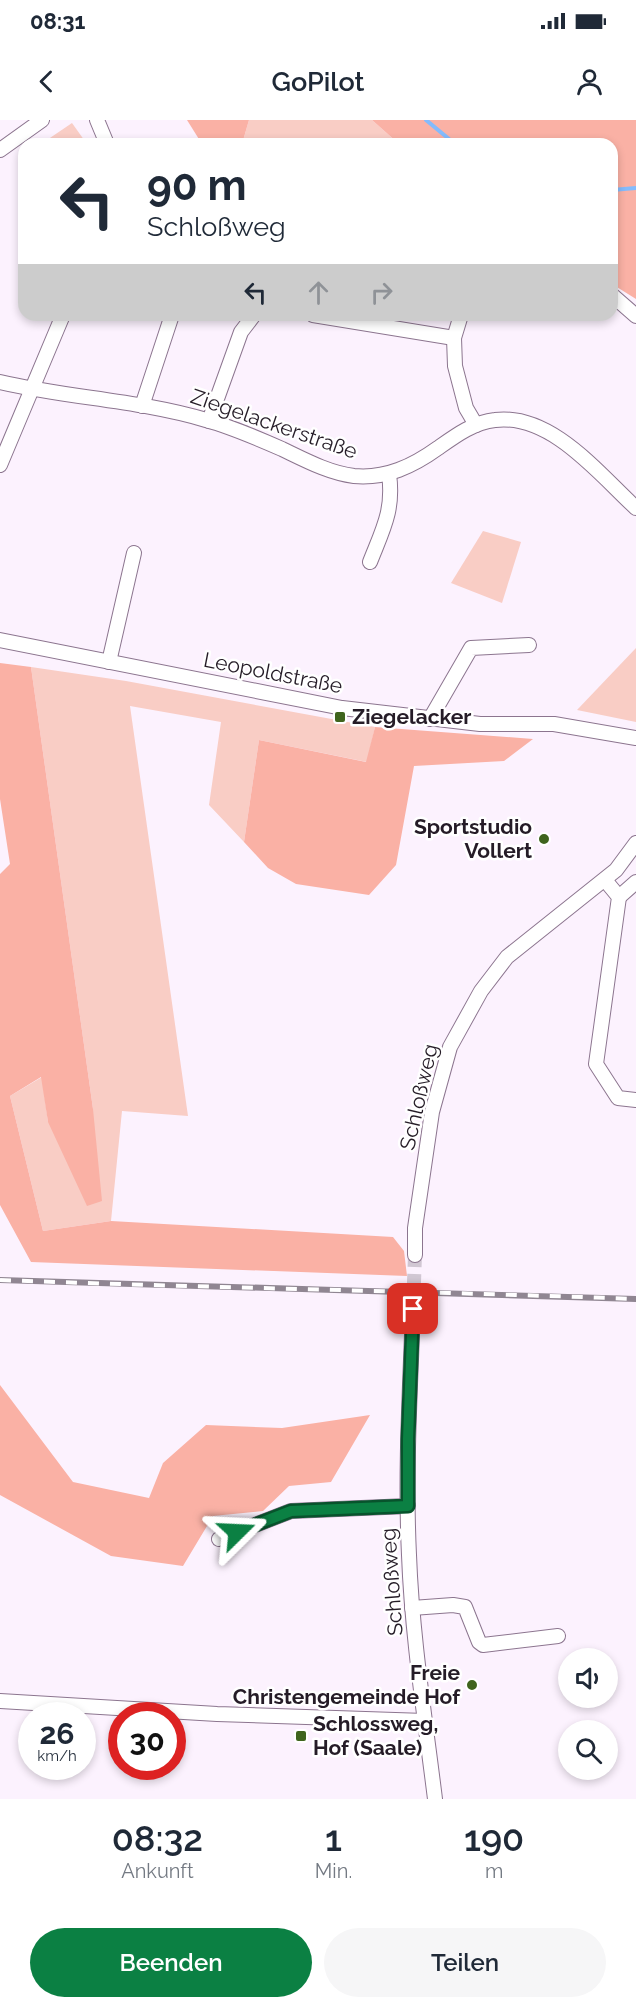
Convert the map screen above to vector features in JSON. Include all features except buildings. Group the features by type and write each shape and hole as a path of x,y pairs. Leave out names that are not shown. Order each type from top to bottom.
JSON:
{"street":[{"path":"0,150 42,120"},
{"path":"97,120 105,138"},
{"path":"618,300 636,316"},
{"path":"0,465 60,321"},
{"path":"142,406 170,321"},
{"path":"209,421 241,332 249,321"},
{"path":"350,321 454,338"},
{"path":"459,321 454,338 455,366 466,408 476,425"},
{"name":"Ziegelackerstraße","path":"0,382 189,415 252,436 317,466 354,476 389,474 421,460 453,437 476,425 495,420 516,421 546,429 575,451 636,508"},
{"path":"370,562 390,507 389,474"},
{"path":"109,662 134,553"},
{"name":"Leopoldstraße","path":"0,640 342,708 480,724 554,724 636,738"},
{"path":"430,719 471,648 529,645"},
{"name":"Schloßweg","path":"415,1256 415,1228 432,1112 450,1047 481,991 507,957 605,880 635,848"},
{"path":"605,880 620,897"},
{"path":"636,882 620,897 596,1064 618,1098 636,1100"},
{"name":"Schloßweg","path":"413,1309 408,1439 409,1553 412,1608 435,1799"},
{"name":"Schloßweg","path":"219,1539 291,1511 408,1506"},
{"path":"412,1608 453,1605 465,1607 479,1642 483,1645 558,1636"},
{"path":"0,1701 217,1714 425,1721"}],"shaded area":[{"path":"187,120 249,120 244,138 198,138"},
{"path":"249,120 372,120 392,138 244,138"},
{"path":"372,120 636,120 636,299 618,288 618,138 392,138"},
{"path":"72,123 83,138 50,138"},
{"path":"483,531 521,542 502,603 451,583"},
{"path":"636,648 636,722 577,710"},
{"path":"0,663 31,667 93,1109 102,1201 87,1206 48,1122 41,1077 10,1096 43,1231 111,1221 393,1237 404,1251 407,1276 31,1262 0,1205 0,874 10,864 0,799"},
{"path":"31,667 126,681 375,727 367,762 259,740 244,842 209,805 221,722 130,706 188,1116 122,1111 111,1221 43,1231 10,1096 42,1077 48,1122 93,1109"},
{"path":"375,727 533,739 504,761 414,766 396,865 369,895 296,884 268,868 244,842 259,740 366,762"},
{"path":"0,1385 73,1482 149,1498 163,1463 206,1425 282,1428 370,1415 331,1482 289,1486 263,1511 213,1516 183,1566 111,1556 0,1495"}],"waterway":[{"path":"426,120 448,138"},
{"path":"618,190 636,188"}],"tunnel":[{"path":"413,1309 415,1255"}],"railway":[{"path":"0,1280 636,1299"}],"place":[{"name":"Ziegelacker","path":"340,717"},
{"name":"Sportstudio Vollert","path":"544,839"},
{"name":"Freie Christengemeinde Hof","path":"472,1685"},
{"name":"Schlossweg, Hof (Saale)","path":"301,1736"}],"route":[{"path":"237,1532 291,1511 408,1506 413,1309"}]}
